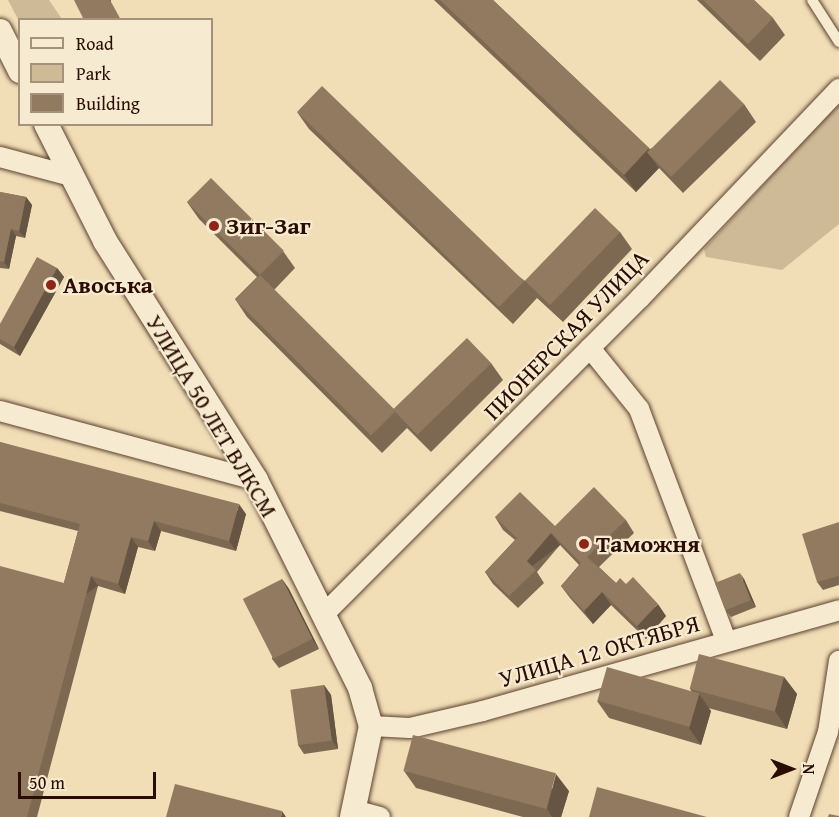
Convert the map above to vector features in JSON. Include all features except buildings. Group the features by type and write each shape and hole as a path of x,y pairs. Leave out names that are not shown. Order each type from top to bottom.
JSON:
{"street":[{"path":"0,32 18,67"},
{"name":"ПИОНЕРСКАЯ УЛИЦА","path":"325,613 590,348 839,89"},
{"name":"УЛИЦА 50 ЛЕТ ВЛКСМ","path":"47,126 105,241 256,480 325,613 360,688 371,726 353,814"},
{"path":"0,157 71,176"},
{"path":"590,348 639,409 726,641"},
{"path":"0,411 256,480"},
{"name":"УЛИЦА 12 ОКТЯБРЯ","path":"371,726 410,728 483,711 839,610"},
{"path":"799,817 834,731 839,661"},
{"path":"353,814 380,817"}],"lane":[{"path":"812,0 839,42"}],"green space":[{"path":"8,0 49,0 61,18 18,18"},
{"path":"839,103 839,224 782,270 706,257 704,249"}],"place":[{"name":"Зиг-Заг","path":"214,226"},
{"name":"Авоська","path":"51,285"},
{"name":"Таможня","path":"584,544"}]}
